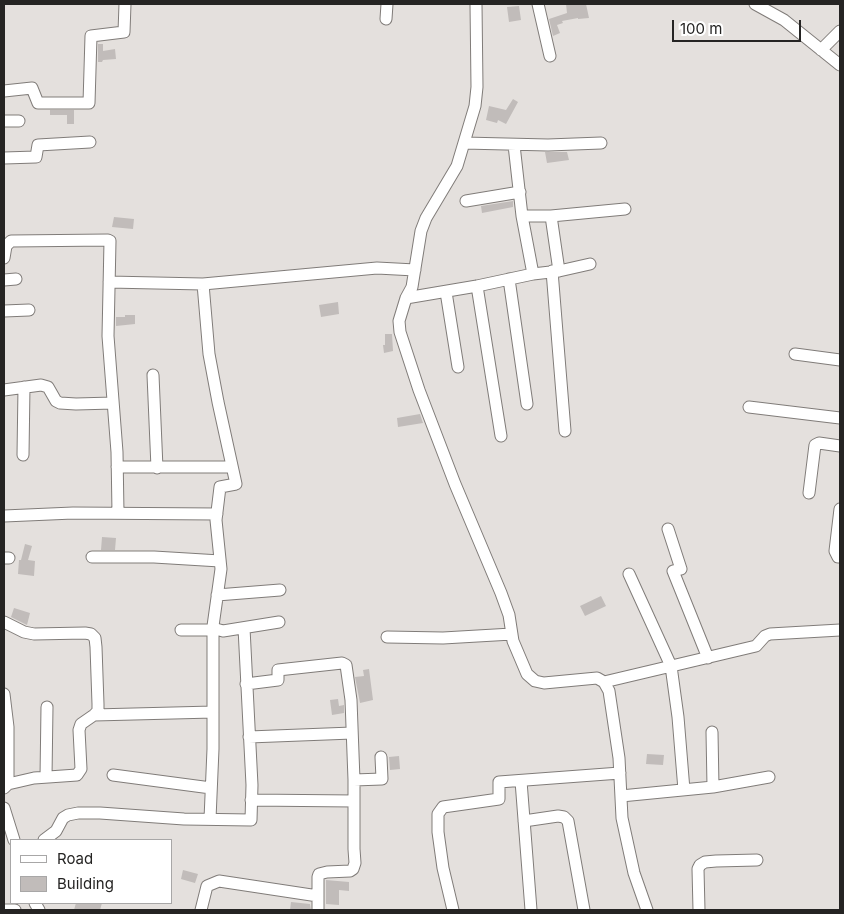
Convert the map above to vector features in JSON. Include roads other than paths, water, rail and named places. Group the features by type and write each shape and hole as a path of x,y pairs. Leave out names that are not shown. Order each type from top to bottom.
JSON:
{"street":[{"path":"4,91 32,88 38,103 90,103 91,36 120,34 124,32 125,4"},
{"path":"386,4 386,19"},
{"path":"476,4 477,87 475,106 457,166 440,198 426,218 421,231 412,287 406,298 399,321 404,349 455,484 501,593 509,615 513,641 527,674 535,681 544,684 597,678 604,682 609,690 620,773 622,818 634,873 647,910"},
{"path":"538,4 550,56"},
{"path":"755,4 784,20 840,65"},
{"path":"821,50 840,31"},
{"path":"4,121 18,121"},
{"path":"4,158 36,157 38,145 90,142"},
{"path":"464,143 514,145 601,143"},
{"path":"514,145 522,216 533,274"},
{"path":"466,200 520,192"},
{"path":"522,216 551,216 625,209"},
{"path":"551,216 565,431"},
{"path":"4,258 6,246 11,241 110,240 108,336 117,467 118,513"},
{"path":"406,298 590,264"},
{"path":"109,282 203,284 376,268 415,270"},
{"path":"509,279 527,404"},
{"path":"203,284 209,354 236,484 220,487 217,514 221,569 213,628 210,819"},
{"path":"477,286 501,436"},
{"path":"446,292 458,367"},
{"path":"4,311 28,310"},
{"path":"795,354 840,360"},
{"path":"153,375 156,468"},
{"path":"4,390 41,385 48,387 56,401 60,402 76,404 113,403"},
{"path":"23,455 24,387"},
{"path":"749,407 840,418"},
{"path":"809,493 815,445 819,442 840,446"},
{"path":"117,467 232,467"},
{"path":"840,509 835,551 840,557"},
{"path":"4,516 118,513 217,514"},
{"path":"668,529 681,568 673,572 708,658"},
{"path":"92,556 220,561"},
{"path":"629,574 671,666 678,717 684,790"},
{"path":"217,595 280,590"},
{"path":"4,622 24,632 34,634 85,633 91,634 94,638 96,647 98,711 81,724 78,730 81,769 79,773 73,776 34,778 6,786 8,727 4,694"},
{"path":"181,630 213,628 223,630 279,622"},
{"path":"45,839 56,831 63,818 78,813 250,820 251,800 244,628"},
{"path":"604,682 756,646 765,636 770,634 840,630"},
{"path":"387,637 443,638 512,634"},
{"path":"246,684 278,680 278,670 342,663 346,665 351,700 354,780 354,866 350,871 319,874 318,910"},
{"path":"46,777 47,707"},
{"path":"94,715 213,712"},
{"path":"712,732 713,787"},
{"path":"249,737 352,733"},
{"path":"354,780 382,779 381,757"},
{"path":"453,910 438,832 438,814 440,810 447,806 499,800 499,782 620,773"},
{"path":"113,774 211,788"},
{"path":"621,796 713,787 769,777"},
{"path":"521,781 531,910"},
{"path":"251,800 354,801"},
{"path":"4,808 14,839"},
{"path":"524,821 558,816 564,817 568,821 584,910"},
{"path":"699,910 698,869 700,865 716,860 758,860"},
{"path":"201,910 207,886 219,881 318,896"},
{"path":"4,910 15,910"}]}
